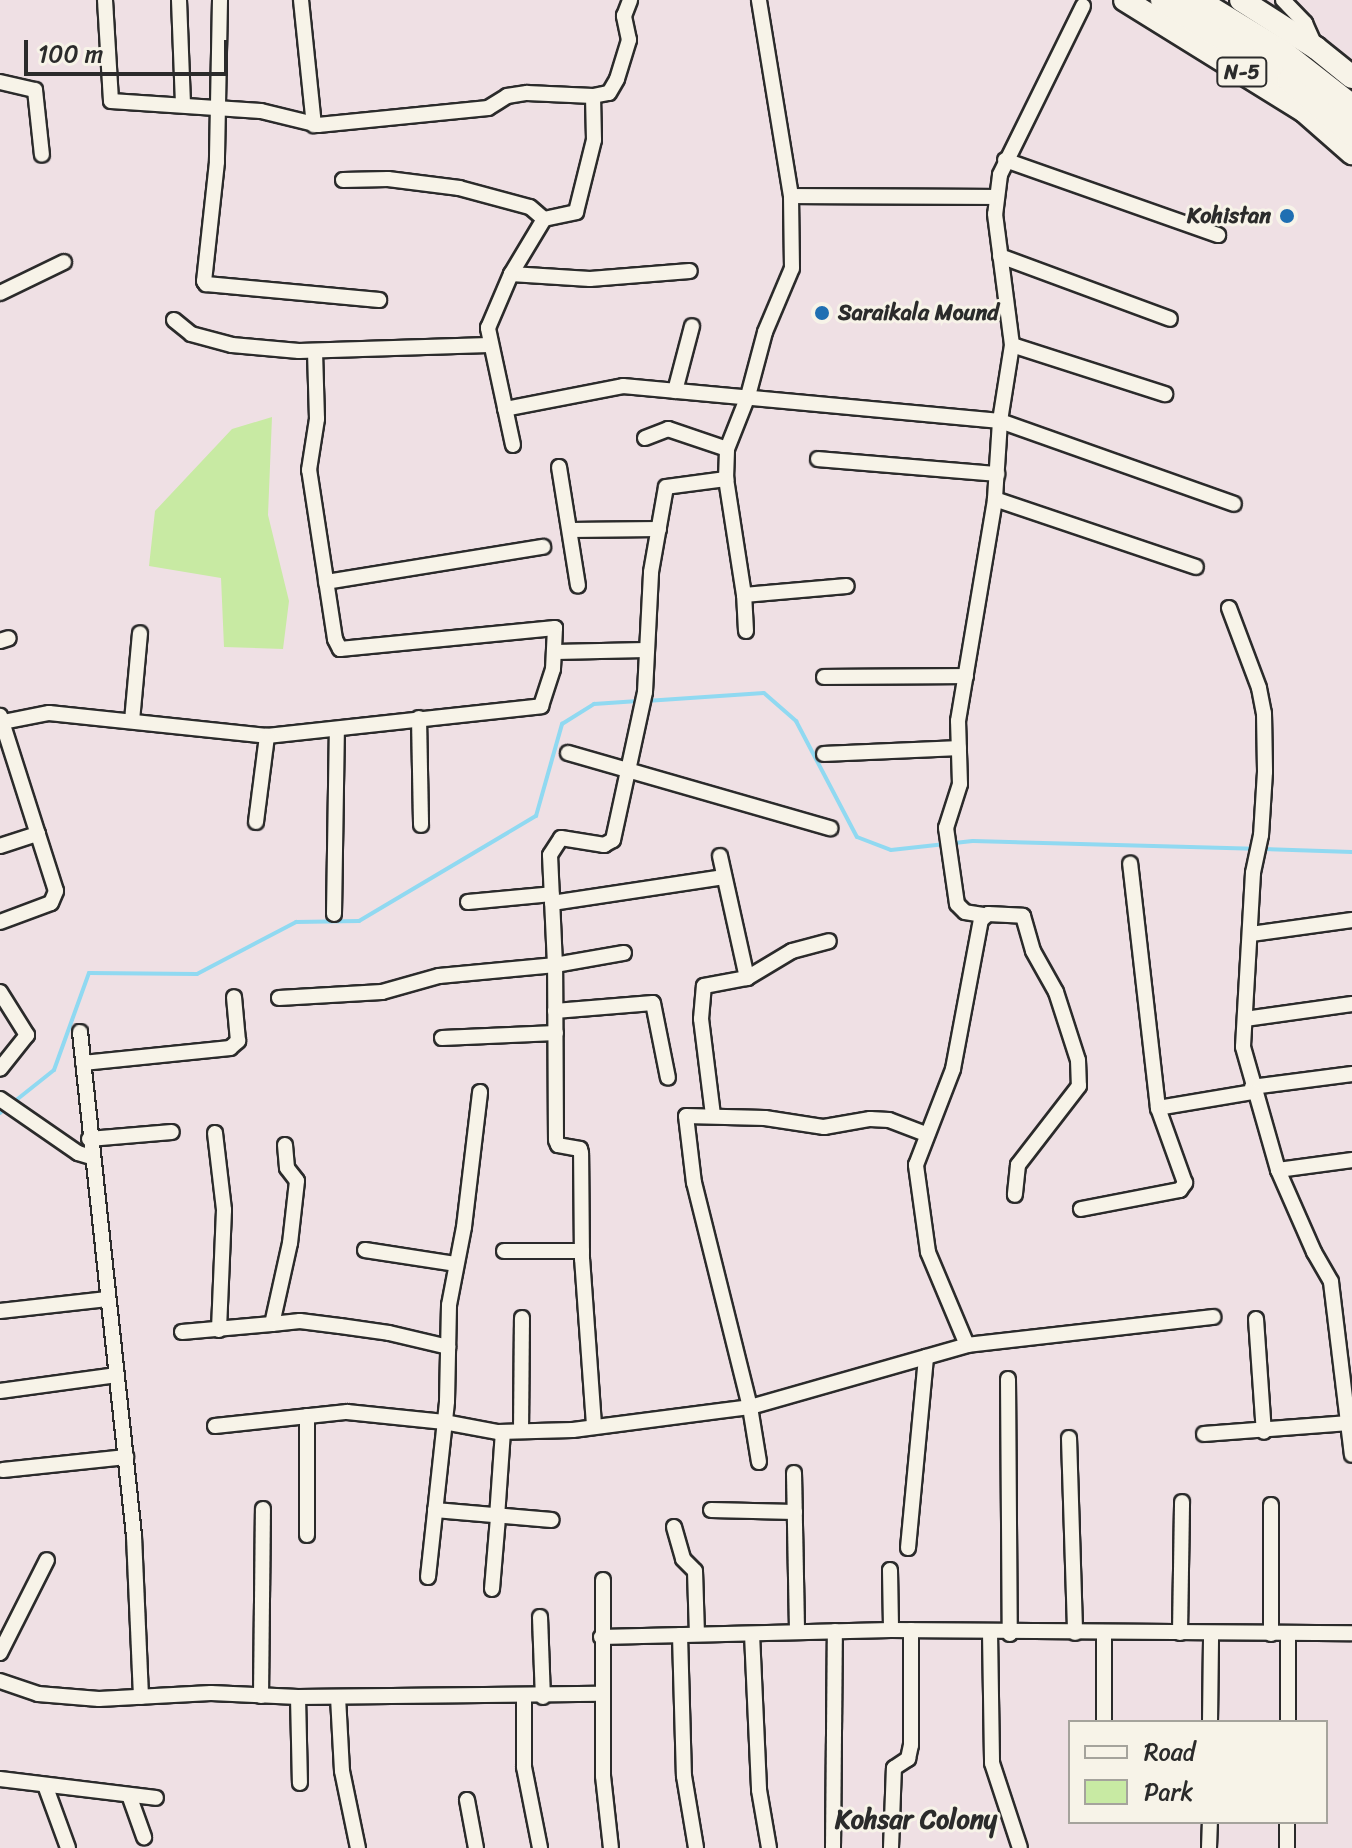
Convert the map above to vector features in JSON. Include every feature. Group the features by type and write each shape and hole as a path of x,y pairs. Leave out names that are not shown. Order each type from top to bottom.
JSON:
{"highway":[{"path":"1163,0 1290,80 1352,134"},
{"path":"1196,0 1283,53 1352,107"}],"main road":[{"name":"N-5","path":"1125,0 1304,111 1352,153"},
{"name":"N-5","path":"1241,0 1316,48 1352,77"}],"street":[{"path":"105,0 111,101 183,103 261,111 314,125 488,108 507,96 527,93 593,96 609,93 617,79 629,40 624,16 630,0"},
{"path":"179,0 183,103"},
{"path":"220,0 220,109 206,284 379,300"},
{"path":"301,0 314,125"},
{"path":"746,631 744,595 726,479 727,449 748,396 765,332 792,268 791,196 759,0"},
{"path":"1283,0 1305,23 1316,48"},
{"path":"1015,1195 1018,1165 1079,1086 1078,1060 1056,992 1033,951 1023,916 965,912 957,904 946,828 960,784 958,721 995,499 1000,421 1012,345 995,214 997,197 1005,160 1083,6"},
{"path":"0,82 35,90 42,155"},
{"path":"513,445 489,345 488,328 511,274 544,219 576,212 594,140 593,96"},
{"path":"1005,160 1218,235"},
{"path":"343,180 388,179 459,188 530,207 544,219"},
{"path":"791,196 997,197"},
{"path":"1000,256 1170,319"},
{"path":"0,293 64,262"},
{"path":"511,274 590,279 690,271"},
{"path":"174,320 191,334 232,345 315,351 489,345"},
{"path":"675,391 692,326"},
{"path":"1012,345 1165,394"},
{"path":"0,922 56,898 38,834 7,766 2,719 49,713 267,736 337,731 419,718 541,706 555,652 555,628 340,649 335,639 309,470 317,419 315,351"},
{"path":"505,409 623,386 1000,421 1234,504"},
{"path":"645,438 668,429 727,449"},
{"path":"818,459 997,474"},
{"path":"559,467 578,585"},
{"path":"594,1425 582,1251 581,1153 580,1149 558,1145 556,1140 555,965 550,855 554,844 570,836 610,844 645,692 651,572 666,487 726,479"},
{"path":"995,499 1196,567"},
{"path":"570,530 659,529"},
{"path":"326,582 543,547"},
{"path":"744,595 847,586"},
{"path":"1229,608 1259,688 1264,713 1265,772 1261,835 1253,873 1243,1047 1278,1170 1314,1252 1331,1282 1352,1455"},
{"path":"132,721 140,633"},
{"path":"555,652 646,650"},
{"path":"824,677 966,676"},
{"path":"419,718 421,825"},
{"path":"334,914 337,731"},
{"path":"256,822 267,736"},
{"path":"824,754 959,748"},
{"path":"568,753 830,828"},
{"path":"0,846 38,834"},
{"path":"720,856 747,978"},
{"path":"1081,1209 1180,1190 1185,1183 1158,1108 1130,864"},
{"path":"468,902 552,899 724,877"},
{"path":"967,1345 951,1315 928,1252 916,1165 953,1069 983,915"},
{"path":"1251,934 1352,920"},
{"path":"713,1115 701,990 704,986 747,978 792,951 829,941"},
{"path":"279,998 382,992 439,976 555,965 624,953"},
{"path":"0,992 27,1035 0,1069"},
{"path":"83,1063 230,1048 238,1041 234,997"},
{"path":"555,1011 653,1003 668,1078"},
{"path":"1245,1019 1352,1004"},
{"path":"80,1032 89,1139 134,1536 141,1697"},
{"path":"442,1038 556,1033"},
{"path":"1158,1108 1352,1074"},
{"path":"428,1577 444,1422 455,1264 464,1227 480,1092"},
{"path":"0,1099 78,1153 91,1157"},
{"path":"759,1462 750,1407 694,1183 686,1116 713,1115 824,1127 870,1119 889,1120 926,1134"},
{"path":"89,1139 172,1132"},
{"path":"215,1133 224,1210 219,1330"},
{"path":"272,1324 290,1243 297,1181 287,1168 285,1145"},
{"path":"1278,1170 1352,1160"},
{"path":"365,1250 455,1264"},
{"path":"504,1251 582,1251"},
{"path":"0,1311 107,1299"},
{"path":"215,1426 347,1412 444,1422 503,1432 573,1430 750,1407 967,1345 1213,1317"},
{"path":"521,1431 522,1318"},
{"path":"1256,1319 1264,1432"},
{"path":"182,1332 300,1321 448,1347"},
{"path":"908,1548 926,1357"},
{"path":"0,1391 117,1375"},
{"path":"1008,1379 1010,1634"},
{"path":"307,1416 307,1535"},
{"path":"1204,1434 1264,1432 1349,1423"},
{"path":"492,1589 503,1432"},
{"path":"1069,1438 1075,1633"},
{"path":"3,1470 126,1457"},
{"path":"794,1473 797,1632"},
{"path":"1180,1633 1182,1502"},
{"path":"1271,1505 1271,1634"},
{"path":"261,1696 263,1509"},
{"path":"435,1510 498,1518 552,1520"},
{"path":"711,1510 795,1512"},
{"path":"674,1527 683,1559 695,1571 697,1634"},
{"path":"0,1653 47,1560"},
{"path":"890,1570 891,1630"},
{"path":"603,1580 603,1776 611,1848"},
{"path":"540,1617 543,1697"},
{"path":"601,1637 891,1630 1010,1634 1352,1633"},
{"path":"891,1848 894,1768 908,1759 911,1745 911,1630"},
{"path":"833,1848 835,1631"},
{"path":"990,1632 992,1763 1020,1848"},
{"path":"1288,1633 1288,1720"},
{"path":"752,1634 759,1790 769,1848"},
{"path":"1104,1634 1104,1720"},
{"path":"1210,1720 1211,1634"},
{"path":"680,1635 684,1776 696,1848"},
{"path":"0,1681 38,1694 99,1699 211,1693 298,1697 543,1697 601,1694"},
{"path":"298,1697 300,1783"},
{"path":"338,1697 342,1771 358,1848"},
{"path":"524,1697 524,1767 540,1848"},
{"path":"0,1779 156,1798"},
{"path":"45,1785 68,1848"},
{"path":"129,1795 144,1837"},
{"path":"467,1800 476,1848"},
{"path":"1209,1848 1210,1824"},
{"path":"1287,1824 1287,1848"}],"green space":[{"path":"272,417 268,515 289,601 283,649 224,647 221,578 149,566 155,511 232,429"}],"waterway":[{"path":"646,701 764,693 796,721 857,837 891,850 973,841 1254,849"},
{"path":"0,1113 54,1070 89,973 197,974 296,922 359,921 536,816 562,724 594,704 638,701"},
{"path":"1262,849 1352,852"}],"place":[{"name":"Kohistan","path":"1287,216"},
{"name":"Saraikala Mound","path":"822,313"}],"district":[{"name":"Kohsar Colony","path":"916,1820"}]}
